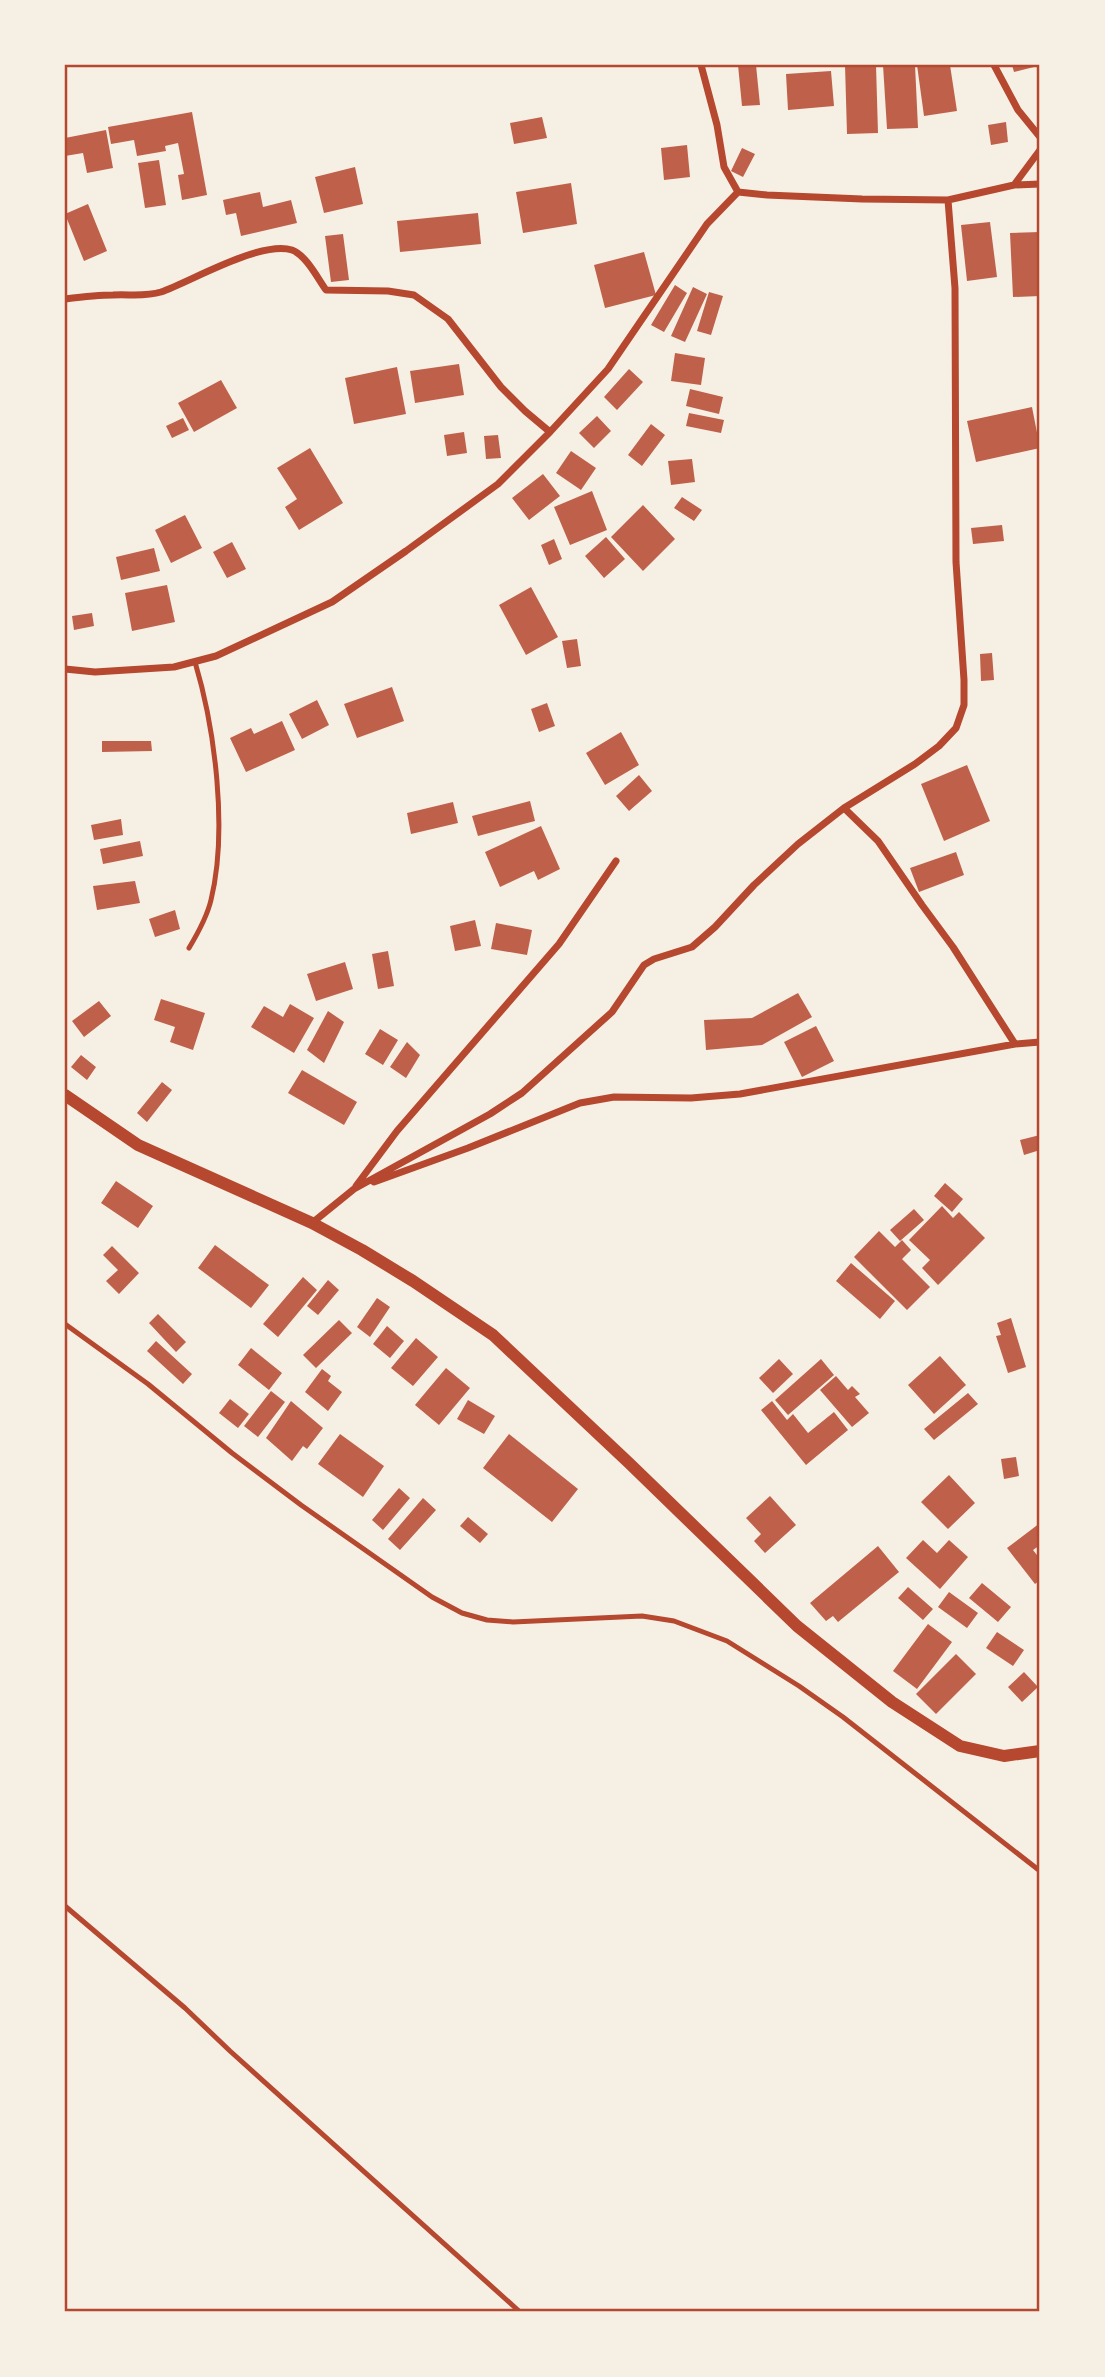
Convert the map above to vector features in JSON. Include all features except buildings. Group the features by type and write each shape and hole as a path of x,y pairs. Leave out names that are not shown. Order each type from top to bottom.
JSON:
{"street":[{"path":"701,65 717,125 724,167 738,192"},
{"path":"994,65 1018,110 1040,137"},
{"path":"1014,185 1040,150"},
{"path":"65,669 95,671 174,667 195,662 216,656 332,602 498,484 550,432 608,369 707,224 738,192 948,200 1014,185 1040,184"},
{"path":"312,1223 354,1189 490,1114 522,1093 612,1012 645,965 654,959 692,947 798,844 844,808 915,764 939,746 956,728 964,705 964,680 956,562 955,288 948,200"},
{"path":"65,299 160,292 250,255 276,248 294,250 326,290 388,291 414,295 440,313 448,319 502,387 550,432"},
{"path":"844,808 878,841 953,947 1015,1044"},
{"path":"354,1189 397,1131 559,944 616,862"},
{"path":"354,1189 468,1149 580,1103 614,1097 691,1098 740,1094 1015,1044 1040,1042"},
{"path":"65,1095 138,1145 312,1223 362,1250 492,1335 629,1462 797,1626 892,1702 960,1746 1004,1756 1040,1751"}],"lane":[{"path":"189,948 203,922 211,899 217,849 215,766 203,690 195,662"},
{"path":"65,1324 148,1384 300,1505 432,1597 462,1613 487,1620 513,1622 609,1615 642,1616 674,1621 727,1642 799,1686 843,1717 1040,1871"},
{"path":"65,1906 185,2008 230,2052 520,2312"}]}
